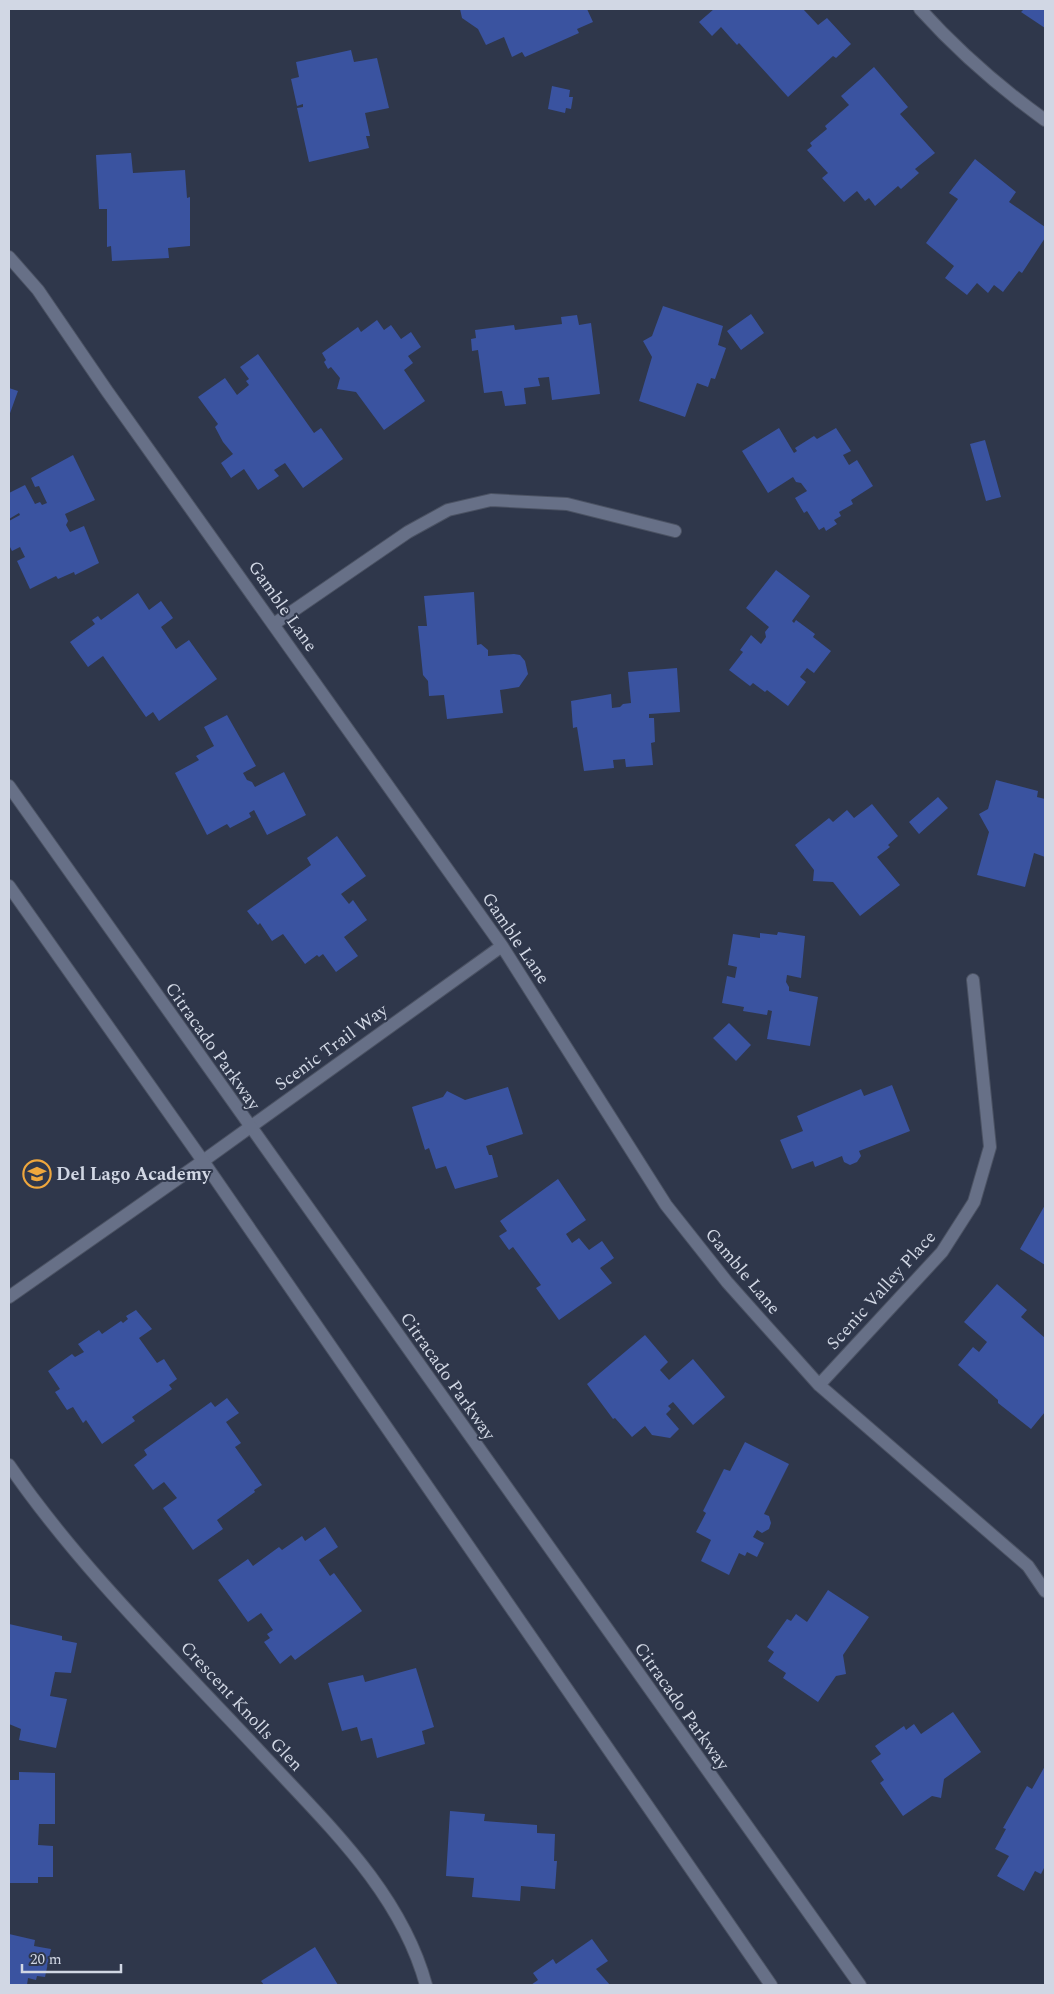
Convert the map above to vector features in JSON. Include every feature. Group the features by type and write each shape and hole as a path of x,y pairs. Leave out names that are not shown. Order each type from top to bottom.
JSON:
{"street":[{"path":"920,9 951,44 1012,96 1045,120"},
{"name":"Gamble Lane","path":"9,257 38,290 502,946 666,1205 727,1282 819,1385 1028,1566 1045,1591"},
{"path":"274,624 408,532 448,510 491,500 567,504 675,531"},
{"name":"Citracado Parkway","path":"9,786 860,1985"},
{"path":"9,886 203,1161 771,1985"},
{"name":"Scenic Trail Way","path":"9,1297 250,1128 502,946"},
{"name":"Scenic Valley Place","path":"819,1385 942,1252 974,1202 990,1147 973,980"},
{"name":"Crescent Knolls Glen","path":"9,1465 57,1531 342,1840 400,1918 418,1956 426,1985"}],"building":[{"path":"460,9 587,9 593,22 577,29 579,33 525,57 522,52 512,57 504,37 486,45 478,29 462,18"},
{"path":"714,9 803,9 818,25 827,18 851,44 836,58 833,56 788,97 739,43 737,45 721,27 712,36 699,22"},
{"path":"1024,9 1045,9 1045,28 1021,12"},
{"path":"351,50 354,62 377,58 389,108 365,113 370,136 366,136 369,148 309,162 297,108 303,107 303,104 297,106 291,79 299,77 296,62"},
{"path":"874,67 908,107 900,114 935,153 915,169 919,173 901,189 898,186 875,206 869,198 865,201 857,191 844,202 822,178 828,173 807,150 812,146 810,143 827,129 825,126 849,105 841,96"},
{"path":"552,86 570,90 569,97 573,97 571,109 566,108 565,113 548,109"},
{"path":"131,153 133,173 185,170 187,198 190,197 190,246 168,248 169,258 112,261 111,246 107,247 107,209 99,209 96,155"},
{"path":"975,159 1016,192 1009,202 1045,227 1045,238 1022,273 1019,271 1003,292 994,285 988,293 977,283 967,295 945,278 954,266 926,243 958,199 949,193"},
{"path":"663,306 723,326 718,345 726,348 715,379 711,378 708,387 697,383 685,417 639,401 652,357 643,341 652,336"},
{"path":"751,314 764,333 741,350 727,331"},
{"path":"577,315 579,325 591,323 600,394 552,400 549,377 538,378 540,386 524,388 526,404 505,406 502,391 484,393 478,350 472,351 471,339 476,338 475,330 514,325 515,330 562,324 561,317"},
{"path":"377,320 384,330 391,325 401,339 411,332 421,347 408,356 413,363 404,370 425,401 384,430 356,392 337,389 340,378 331,367 328,369 322,353 358,327 361,332"},
{"path":"258,354 314,433 321,428 343,459 303,488 285,463 274,470 279,476 258,490 244,469 231,478 221,463 233,454 223,442 215,427 218,424 198,397 225,378 237,395 249,385 246,381 249,379 240,367"},
{"path":"9,388 18,391 9,416"},
{"path":"779,428 794,453 797,451 795,448 814,436 817,439 836,428 851,451 843,455 849,465 857,460 873,486 851,500 853,504 839,512 841,516 834,520 837,524 826,531 824,527 819,530 807,511 804,513 795,498 807,491 801,483 796,482 793,477 768,493 742,451"},
{"path":"985,440 1001,497 986,501 970,444"},
{"path":"73,455 95,500 65,514 68,521 66,525 70,532 84,526 99,563 75,575 74,572 58,579 56,576 30,589 17,561 25,557 20,547 12,551 9,545 9,521 20,515 19,513 9,519 9,493 25,485 35,504 40,502 42,505 47,503 39,486 35,487 31,478"},
{"path":"776,570 810,596 792,621 794,623 796,620 815,634 813,637 831,651 814,673 807,668 800,677 806,682 788,706 767,690 765,692 753,683 750,686 729,670 743,652 740,650 751,635 761,644 766,637 765,632 769,627 746,608"},
{"path":"474,592 477,645 481,644 488,650 488,656 520,655 525,661 528,674 519,687 500,690 503,713 447,719 444,695 429,696 428,681 423,675 418,626 427,626 424,596"},
{"path":"138,593 149,610 161,601 173,618 161,627 176,649 189,640 217,679 159,721 153,712 146,717 103,656 88,667 70,642 95,624 92,620 98,616 101,620"},
{"path":"677,668 680,712 649,714 649,718 654,718 655,742 651,743 653,765 626,767 625,759 613,760 614,768 584,771 577,727 573,728 571,701 611,694 612,708 620,707 623,704 631,703 628,672"},
{"path":"227,715 256,766 243,773 247,780 252,782 255,787 284,772 306,815 267,835 254,810 249,813 251,817 230,828 227,824 207,835 175,773 199,760 196,756 214,746 204,727"},
{"path":"996,780 1038,791 1037,797 1045,799 1045,857 1034,853 1025,887 977,875 989,832 979,814 988,809"},
{"path":"938,797 948,808 919,834 909,822"},
{"path":"872,804 898,836 888,845 890,847 877,857 900,885 860,916 833,882 813,881 814,870 795,845 829,818 833,822 847,810 854,818"},
{"path":"337,836 366,876 341,894 349,904 353,900 367,920 344,937 358,956 336,972 323,954 319,957 317,955 305,964 283,934 272,941 260,923 258,925 247,911 311,865 307,858"},
{"path":"778,932 805,936 801,978 787,975 786,982 789,991 818,997 810,1046 767,1039 772,1011 768,1010 767,1015 743,1011 744,1007 722,1003 727,976 735,978 737,967 728,965 733,934 760,938 760,933 777,935"},
{"path":"729,1023 751,1045 736,1061 713,1038"},
{"path":"892,1085 910,1131 859,1151 861,1156 857,1162 850,1165 844,1162 842,1156 815,1167 813,1161 792,1169 780,1140 803,1131 797,1116 861,1089 864,1096"},
{"path":"508,1087 523,1134 486,1146 489,1155 492,1155 498,1177 455,1189 446,1166 436,1169 429,1148 425,1150 412,1107 443,1097 447,1091 465,1100"},
{"path":"558,1179 586,1220 566,1234 572,1243 579,1238 589,1250 602,1241 614,1258 600,1268 612,1283 559,1320 536,1288 541,1285 513,1247 509,1250 499,1236 507,1231 500,1221"},
{"path":"1045,1205 1045,1265 1020,1249"},
{"path":"997,1284 1027,1310 1021,1317 1045,1338 1045,1412 1031,1429 998,1403 998,1400 958,1365 973,1347 979,1352 987,1342 964,1322"},
{"path":"136,1310 152,1329 139,1338 157,1363 164,1359 177,1379 169,1385 172,1389 132,1417 135,1421 102,1444 86,1420 83,1423 73,1407 67,1410 55,1392 60,1389 48,1371 72,1354 75,1357 84,1352 78,1344 99,1330 102,1334 121,1321 123,1323 128,1319 126,1316"},
{"path":"645,1335 668,1362 660,1370 669,1380 693,1359 725,1397 693,1425 673,1402 668,1406 671,1409 666,1414 679,1429 670,1438 652,1435 645,1426 632,1437 615,1418 613,1419 587,1384"},
{"path":"227,1398 239,1413 226,1422 241,1443 235,1447 262,1485 217,1520 223,1529 193,1550 163,1508 177,1498 164,1482 153,1490 134,1465 147,1455 144,1450 211,1402 215,1407"},
{"path":"745,1442 789,1464 764,1514 769,1516 771,1523 769,1529 762,1533 757,1530 753,1537 764,1543 757,1557 747,1552 745,1556 739,1553 729,1575 701,1561 711,1540 696,1532 706,1513 703,1511 724,1469 730,1471"},
{"path":"325,1527 338,1547 319,1560 330,1576 334,1573 362,1611 295,1660 291,1655 280,1664 264,1642 270,1638 267,1634 273,1630 261,1613 248,1622 218,1580 248,1559 253,1566 279,1547 282,1550 302,1536 305,1541"},
{"path":"828,1590 869,1617 843,1655 846,1674 836,1676 818,1702 783,1678 786,1673 768,1661 774,1652 767,1647 787,1619 791,1621 796,1614 807,1622"},
{"path":"9,1624 62,1636 62,1640 77,1643 71,1673 55,1672 50,1696 67,1699 56,1748 19,1740 21,1729 9,1724"},
{"path":"416,1668 434,1727 422,1731 425,1744 377,1758 372,1738 361,1741 357,1727 342,1731 328,1683 363,1675 365,1682"},
{"path":"953,1712 981,1752 944,1779 941,1798 932,1796 903,1816 880,1783 884,1780 871,1761 881,1754 875,1746 904,1726 906,1730 914,1724 921,1734"},
{"path":"1045,1766 1045,1866 1041,1874 1035,1871 1024,1891 997,1876 1009,1856 995,1849 1006,1829 1003,1828 1027,1786 1032,1789"},
{"path":"19,1772 55,1773 55,1824 39,1824 38,1845 53,1846 53,1877 38,1877 38,1883 9,1883 9,1780 19,1780"},
{"path":"450,1811 485,1814 484,1821 537,1825 537,1833 555,1834 554,1861 557,1861 555,1889 521,1886 520,1901 472,1897 474,1878 446,1876"},
{"path":"9,1934 35,1940 34,1946 51,1949 45,1977 37,1976 36,1980 28,1978 27,1985 9,1985"},
{"path":"592,1939 608,1961 596,1969 610,1985 531,1985 538,1980 533,1973 553,1959 556,1964"},
{"path":"315,1947 338,1985 264,1985 261,1981"}],"place":[{"name":"Del Lago Academy","path":"37,1174"}]}
